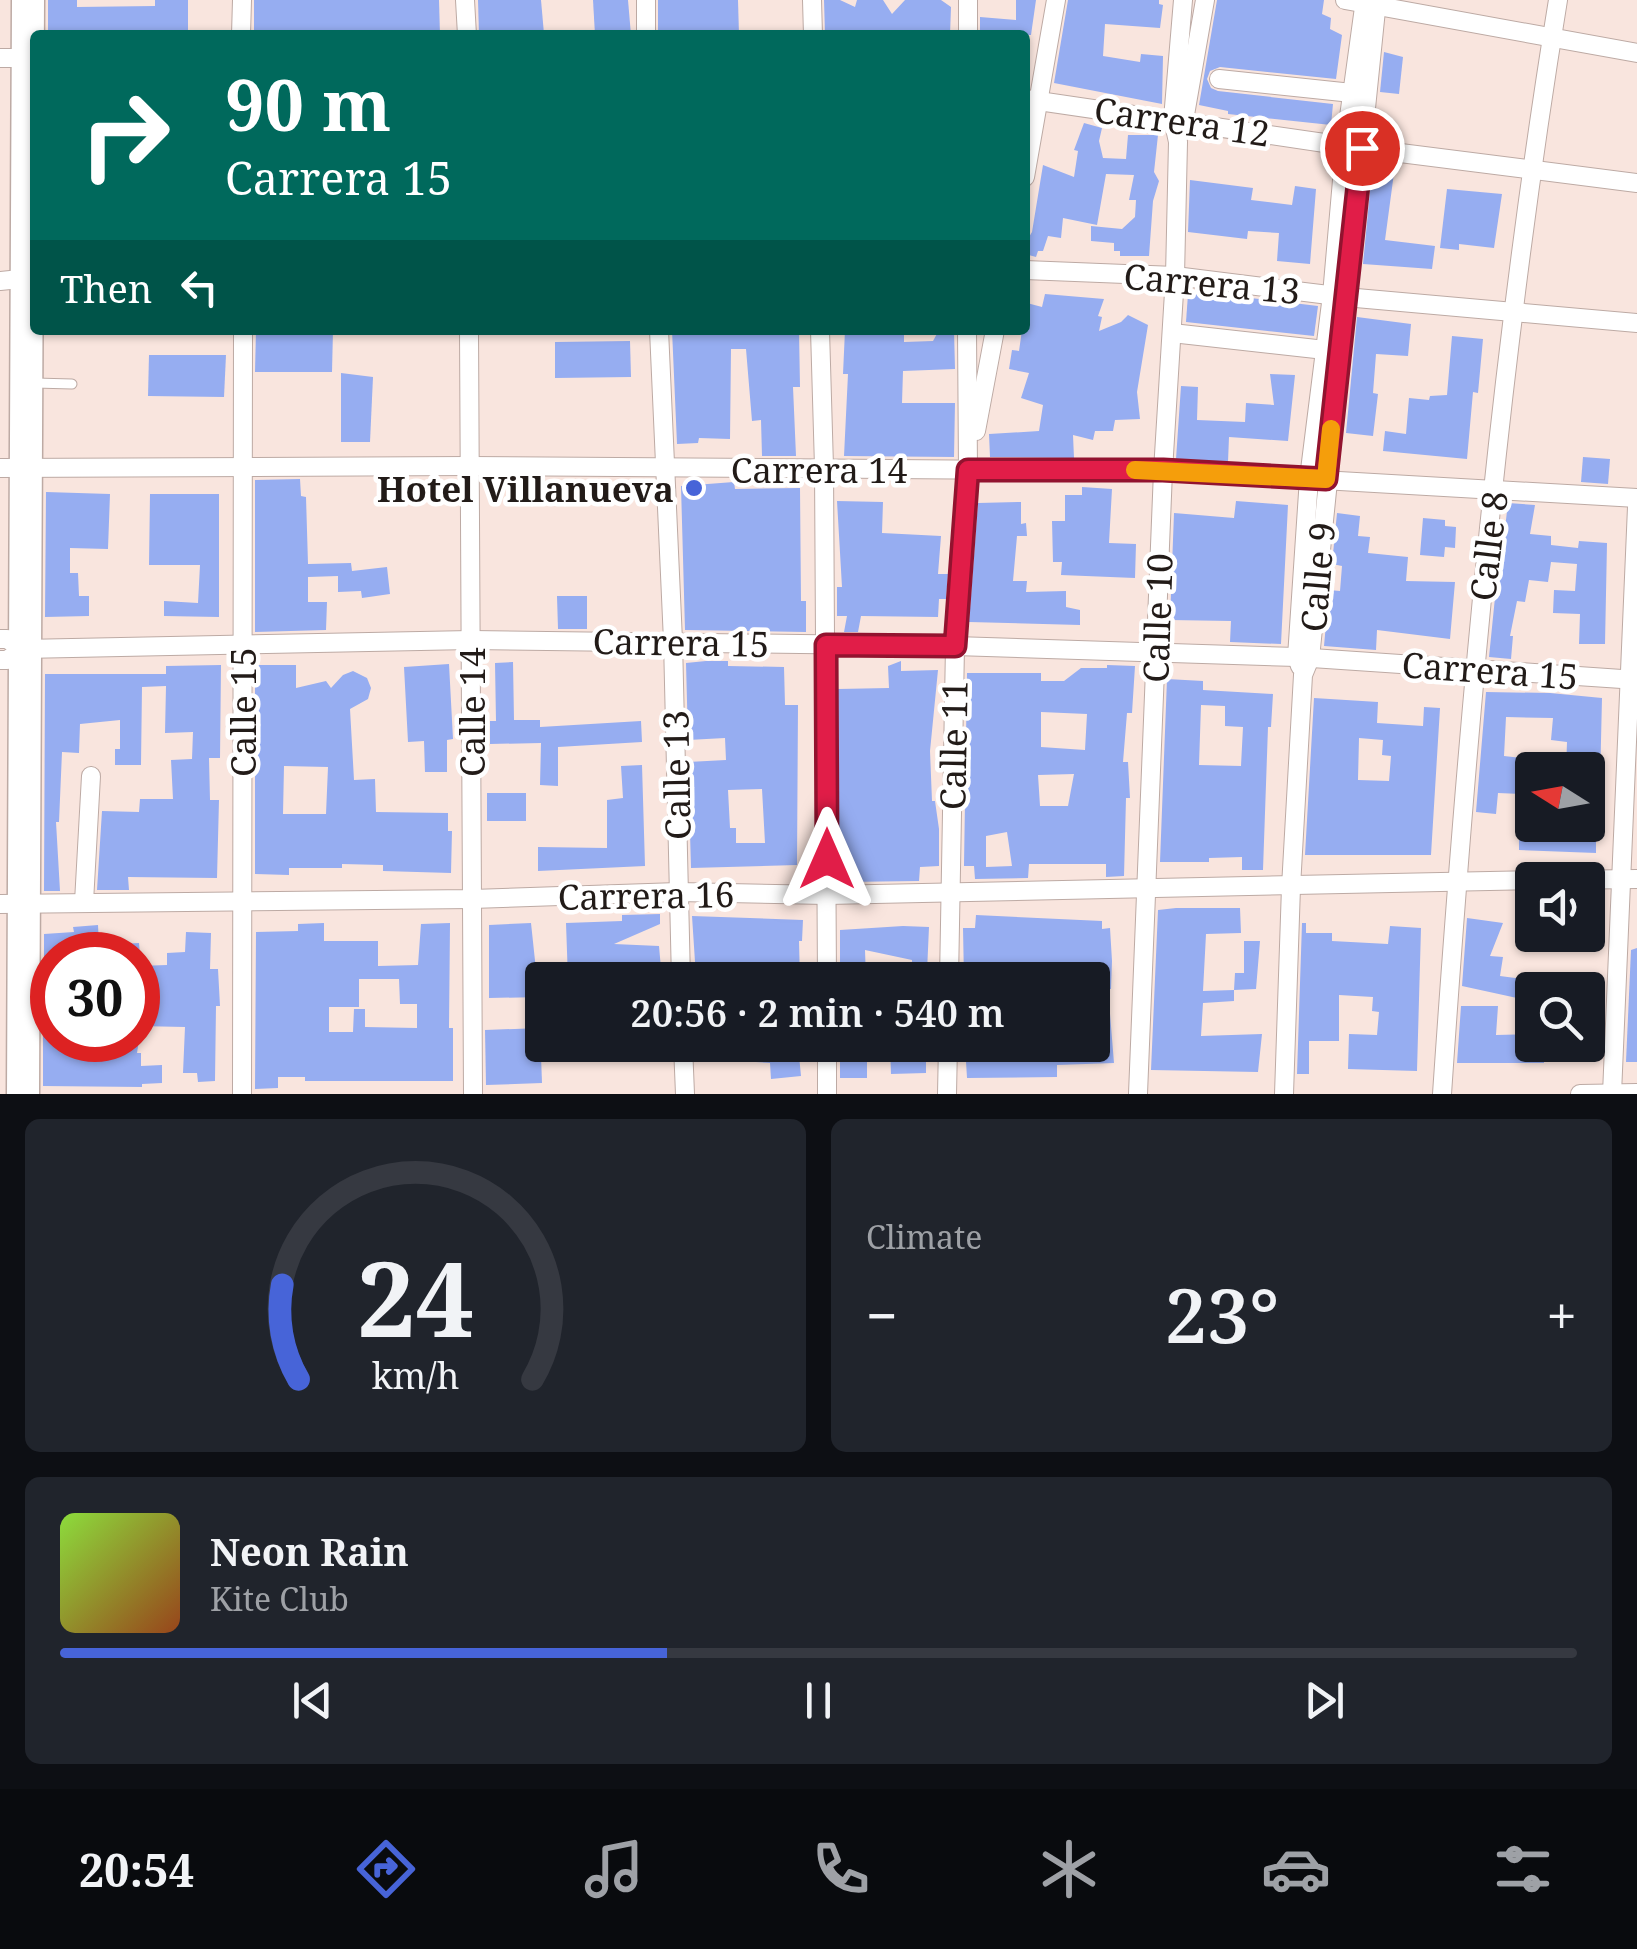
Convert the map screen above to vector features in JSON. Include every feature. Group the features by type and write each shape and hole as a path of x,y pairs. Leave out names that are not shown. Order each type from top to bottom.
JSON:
{"highway":[{"path":"23,1094 12,904 8,650 12,468 25,383 21,58 28,0"}],"street":[{"path":"241,30 242,0"},
{"path":"465,0 467,30"},
{"path":"646,0 646,30"},
{"path":"812,0 813,30"},
{"path":"968,0 968,30"},
{"path":"1030,129 1056,0"},
{"path":"1180,120 1183,0"},
{"name":"Calle 10","path":"1138,1094 1178,142 1205,0"},
{"path":"1344,0 1637,53"},
{"name":"Calle 8","path":"1442,1094 1473,668 1514,311 1558,0"},
{"name":"Calle 9","path":"1354,147 1352,93 1371,2"},
{"name":"Calle 9","path":"1318,479 1371,2"},
{"path":"1219,78 1352,93"},
{"name":"Carrera 12","path":"1033,100 1637,183"},
{"name":"Carrera 13","path":"1030,270 1175,276 1338,296 1637,323"},
{"name":"Calle 9","path":"1284,1094 1290,887 1303,664 1325,350 1338,296"},
{"path":"1172,333 1325,350"},
{"name":"Calle 15","path":"242,335 242,1094"},
{"name":"Calle 14","path":"470,335 472,1094"},
{"name":"Calle 13","path":"659,335 674,641 680,962"},
{"path":"820,335 827,962"},
{"name":"Calle 11","path":"949,962 955,646 968,470 967,335"},
{"path":"968,470 994,335"},
{"name":"Carrera 14","path":"12,468 824,466 1163,470 1637,498"},
{"path":"1612,1094 1629,879 1637,508"},
{"name":"Carrera 15","path":"8,650 470,640 955,646 1156,652 1303,664 1473,668 1632,680"},
{"path":"84,902 91,776"},
{"name":"Carrera 16","path":"12,904 472,899 678,892 827,895 1515,880"},
{"path":"684,1062 685,1094"},
{"path":"827,1062 827,1094"},
{"path":"947,1094 948,1062"},
{"path":"1580,1094 1637,1093"}],"lane":[{"path":"25,383 72,384"}],"building":[{"path":"48,0 77,0 77,7 155,6 155,0 188,0 188,30 48,30"},
{"path":"254,0 439,0 440,30 254,30"},
{"path":"478,0 541,0 544,30 479,30"},
{"path":"593,0 628,0 631,30 595,30"},
{"path":"658,0 738,0 739,30 658,30"},
{"path":"824,0 840,0 855,7 857,0 883,0 892,14 905,0 941,0 951,7 950,30 825,30"},
{"path":"1016,0 1036,0 1031,35 1030,30 980,30 980,17 1016,20"},
{"path":"1068,0 1159,0 1163,5 1160,28 1105,24 1103,56 1140,62 1141,54 1163,56 1162,104 1054,83"},
{"path":"1217,0 1324,0 1322,14 1331,18 1330,29 1342,35 1336,79 1220,67 1210,71 1207,79 1211,88 1218,91 1333,104 1331,125 1228,114 1199,105"},
{"path":"1384,52 1403,57 1399,94 1380,92"},
{"path":"1084,123 1102,128 1099,141 1103,158 1126,159 1128,135 1158,135 1154,172 1159,181 1153,201 1149,256 1120,256 1120,251 1114,251 1114,243 1091,241 1091,226 1122,229 1135,217 1136,200 1129,200 1134,175 1106,174 1097,225 1063,218 1061,238 1048,236 1043,251 1038,251 1036,257 1030,255 1043,165 1074,177 1078,151 1074,150"},
{"path":"1372,171 1394,173 1385,240 1435,246 1432,269 1363,264"},
{"path":"1190,180 1253,188 1251,200 1292,205 1295,186 1316,189 1310,264 1277,261 1279,233 1248,231 1247,239 1188,232"},
{"path":"1447,189 1502,194 1494,248 1459,244 1459,250 1440,248"},
{"path":"1045,294 1104,299 1098,316 1102,317 1099,331 1128,315 1148,325 1137,392 1140,419 1115,420 1113,431 1095,431 1093,440 1073,435 1074,458 990,457 989,434 1039,431 1043,405 1021,398 1029,373 1009,369 1012,350 1019,351 1021,335 1030,335 1030,304 1042,307"},
{"path":"1188,294 1318,306 1314,336 1186,322"},
{"path":"1357,317 1411,324 1408,356 1376,354 1373,393 1378,394 1373,436 1346,433"},
{"path":"256,335 333,335 332,372 255,372"},
{"path":"672,335 799,335 800,387 793,387 796,456 762,456 761,420 752,421 746,349 731,349 730,439 699,438 698,443 677,444"},
{"path":"845,335 904,335 904,342 933,341 936,335 954,335 955,369 903,371 902,403 955,403 954,457 844,456 848,374 843,374"},
{"path":"1452,336 1483,339 1467,459 1383,451 1385,431 1406,434 1409,398 1429,400 1430,396 1447,395"},
{"path":"630,341 631,377 555,378 555,342"},
{"path":"149,355 226,355 224,397 148,396"},
{"path":"341,373 373,377 370,442 341,442"},
{"path":"1270,374 1295,375 1288,441 1229,437 1228,462 1176,459 1181,386 1198,387 1197,420 1245,422 1246,403 1274,405"},
{"path":"1583,457 1610,459 1608,484 1581,482"},
{"path":"300,479 301,496 306,497 308,564 351,563 352,571 387,567 390,594 362,598 361,591 338,592 338,576 308,577 308,602 327,602 326,630 255,632 255,480"},
{"path":"734,482 735,489 800,488 801,601 806,601 806,632 685,630 681,486"},
{"path":"1082,487 1112,489 1109,543 1136,544 1135,578 1061,575 1062,562 1053,562 1052,521 1065,521 1065,495 1082,495"},
{"path":"46,492 110,494 108,549 70,548 70,573 78,573 79,596 89,596 89,616 45,617"},
{"path":"150,494 219,494 219,617 164,616 164,601 198,603 200,565 149,565"},
{"path":"837,501 883,502 882,533 941,536 938,574 948,574 946,599 939,599 938,617 861,616 858,632 844,632 847,616 837,616 837,587 842,587"},
{"path":"1236,501 1288,505 1281,644 1230,642 1231,621 1170,620 1174,513 1234,518"},
{"path":"1021,502 1021,524 1026,523 1027,536 1017,536 1013,581 1027,581 1026,592 1066,591 1066,607 1080,610 1080,625 969,622 978,503"},
{"path":"1508,503 1535,505 1530,534 1551,536 1551,545 1578,548 1579,541 1607,543 1605,644 1579,644 1580,614 1553,613 1554,590 1575,591 1577,564 1551,562 1548,582 1529,580 1525,602 1517,601 1510,636 1511,659 1489,657"},
{"path":"1337,513 1360,516 1358,536 1370,537 1368,553 1408,557 1406,581 1455,582 1450,639 1377,630 1376,650 1324,646 1329,590 1340,591 1342,566 1332,564"},
{"path":"1423,518 1445,520 1445,526 1456,527 1455,548 1445,547 1444,557 1420,555"},
{"path":"557,596 587,596 587,629 558,629"},
{"path":"728,661 728,666 784,667 785,705 798,705 797,865 691,868 688,762 726,760 725,738 688,740 686,663","holes":["762,789 765,843 736,843 736,828 730,828 728,790"]},
{"path":"901,661 901,671 938,670 930,751 939,866 920,867 919,881 844,882 844,873 839,873 838,689 889,688 888,666"},
{"path":"513,662 514,720 540,720 540,727 641,721 642,742 558,747 558,786 540,785 541,743 490,744 490,721 496,721 495,663"},
{"path":"449,664 453,739 447,740 447,772 425,772 424,741 408,742 404,667"},
{"path":"221,665 220,758 209,758 210,800 219,800 217,878 128,877 129,890 97,890 102,811 139,812 140,799 173,799 171,760 192,759 193,732 165,733 166,686 142,687 141,765 115,765 115,749 120,749 120,720 80,724 79,753 62,752 56,822 60,891 44,891 45,674 166,674 166,666"},
{"path":"255,665 296,665 296,688 326,681 331,688 353,671 367,678 371,688 368,699 350,709 354,780 375,779 376,812 448,813 448,831 452,831 451,873 383,871 383,865 342,864 342,868 289,868 289,875 255,874","holes":["284,766 328,767 326,814 283,814"]},
{"path":"1135,666 1123,762 1128,762 1130,798 1126,798 1124,876 1106,877 1106,864 1029,864 1028,878 975,879 974,866 964,866 967,673 1041,673 1041,681 1064,681 1081,668","holes":["1041,712 1087,714 1085,750 1041,747","1074,774 1068,806 1040,806 1038,775","1007,832 1012,866 986,867 986,836"]},
{"path":"1167,679 1203,681 1203,690 1273,694 1268,727 1263,870 1242,870 1242,857 1160,862","holes":["1201,705 1225,706 1225,726 1243,727 1241,766 1199,765"]},
{"path":"1486,692 1602,698 1601,752 1567,752 1567,742 1551,740 1553,718 1506,717 1504,756 1515,757 1515,794 1498,793 1496,814 1476,812"},
{"path":"1314,698 1378,702 1377,723 1423,726 1424,707 1440,708 1431,855 1305,855","holes":["1359,738 1383,740 1382,755 1391,756 1389,781 1358,780"]},
{"path":"642,765 645,866 538,871 538,847 607,848 607,800 623,798 621,766"},
{"path":"487,793 526,793 526,821 487,821"},
{"path":"1519,842 1596,842 1596,853 1519,850"},
{"path":"1240,908 1241,933 1206,934 1203,991 1234,990 1234,1001 1203,1003 1201,1036 1262,1034 1258,1072 1151,1070 1158,910"},
{"path":"660,914 660,924 614,944 659,946 660,962 567,962 566,923 622,921 622,915"},
{"path":"976,915 1102,921 1102,929 1110,928 1111,989 1110,962 964,962 963,928 975,928"},
{"path":"692,916 803,920 800,962 695,962"},
{"path":"1467,918 1503,923 1490,956 1503,957 1500,976 1515,978 1515,998 1462,986"},
{"path":"324,923 324,941 378,941 378,966 418,965 421,924 450,923 453,1081 305,1081 305,1077 278,1077 278,1088 255,1089 256,932 298,931 298,924","holes":["359,979 399,979 400,1004 417,1004 417,1028 365,1027 365,1009 354,1009 353,1032 329,1032 329,1007 359,1007"]},
{"path":"531,923 535,962 525,962 525,997 489,998 489,925"},
{"path":"1302,923 1306,923 1306,933 1332,933 1332,941 1388,944 1390,926 1421,928 1417,1071 1348,1069 1349,1034 1377,1035 1379,1012 1372,1011 1373,997 1339,995 1339,1041 1309,1041 1309,1074 1297,1074"},
{"path":"98,925 98,932 74,932 73,927"},
{"path":"929,927 927,962 865,950 865,962 840,962 840,930"},
{"path":"186,932 211,933 210,969 218,969 220,1006 216,1006 215,1081 198,1082 197,1073 183,1073 185,1027 160,1026 160,965 167,965 167,953 185,952"},
{"path":"1244,941 1260,941 1256,989 1234,990 1235,973 1244,973"},
{"path":"1637,948 1637,1062 1626,1062 1631,950"},
{"path":"1461,1006 1498,1006 1496,1035 1515,1034 1515,1062 1544,1062 1544,1063 1457,1063"},
{"path":"1110,1014 1114,1063 1057,1065 1057,1077 967,1078 966,1062 1110,1062"},
{"path":"525,1029 525,1062 541,1062 542,1083 486,1085 485,1030"},
{"path":"43,1062 162,1065 162,1083 142,1087 43,1086"},
{"path":"755,1062 800,1062 801,1076 771,1079 770,1063"},
{"path":"840,1062 867,1062 867,1078 840,1078"},
{"path":"891,1062 926,1062 926,1073 891,1074"}],"slow traffic":[{"path":"1135,470 1326,479 1331,429"}],"place":[{"name":"Hotel Villanueva","path":"694,488"}],"route":[{"path":"827,859 826,645 955,646 968,470 1163,470 1326,479 1362,148"}]}
